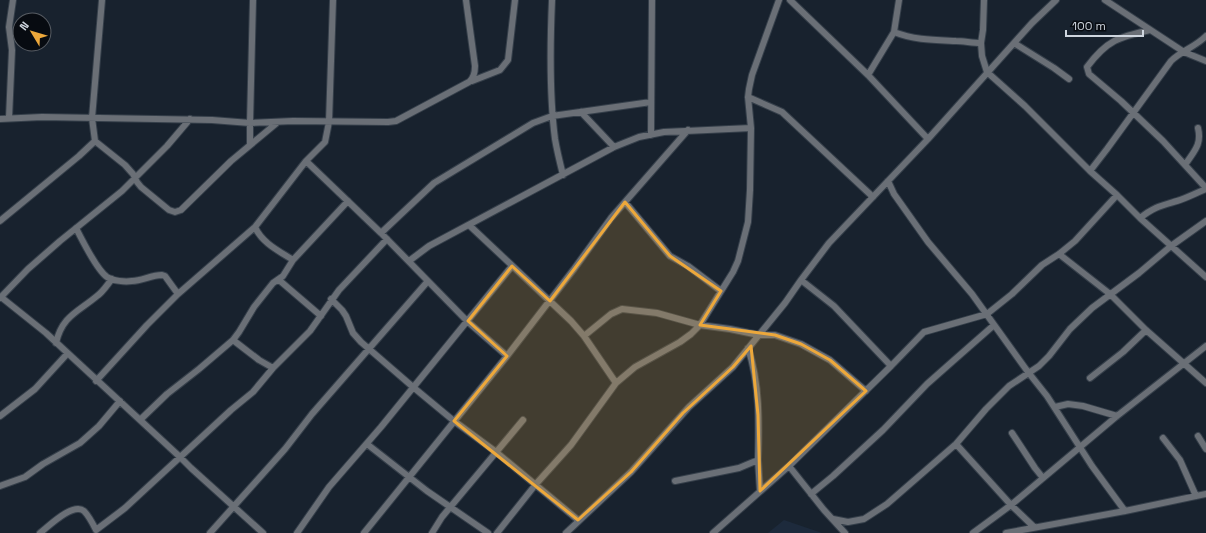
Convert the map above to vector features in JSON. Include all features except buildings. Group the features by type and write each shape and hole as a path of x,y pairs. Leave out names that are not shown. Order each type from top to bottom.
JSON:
{"street":[{"path":"9,118 12,50 9,27 13,0"},
{"path":"102,0 92,118 94,141 125,165 141,187 169,210 175,212 181,210 231,161 278,122"},
{"path":"250,145 253,0"},
{"path":"96,381 147,325 178,294 255,227 306,161 325,142 329,122 334,0"},
{"path":"466,0 475,66 475,73 472,80"},
{"path":"0,119 92,118 250,123 396,121 472,80 500,70 508,60 514,0"},
{"path":"552,0 552,116 555,141 563,175"},
{"path":"651,135 652,0"},
{"path":"497,533 536,484 571,445 616,383 635,367 680,342 700,325 733,272 738,261 748,222 751,128 748,96 752,75 779,0"},
{"path":"790,0 868,75 928,139"},
{"path":"868,75 894,32 899,0"},
{"path":"984,0 981,43 982,56 987,72 1025,106 1090,171 1140,218 1206,277"},
{"path":"568,532 578,520 631,472 682,413 733,367 785,304 829,242 928,139 1032,23 1056,0"},
{"path":"1105,0 1184,52 1206,61"},
{"path":"1140,218 1158,206 1177,201 1206,189 1163,141 1121,101 1089,74 1087,67 1097,54 1111,42 1124,36 1150,30"},
{"path":"894,32 904,36 930,40 981,43"},
{"path":"1090,171 1170,61 1199,43 1206,36"},
{"path":"1014,43 1054,68 1068,79"},
{"path":"748,96 782,112 873,196"},
{"path":"381,233 434,183 533,123 552,116 652,102"},
{"path":"581,112 614,147"},
{"path":"190,120 117,195 28,269 0,298 21,313 56,343 263,533"},
{"path":"409,262 429,246 614,147 639,137 664,132 688,130 751,128"},
{"path":"1185,165 1199,142 1200,137 1198,128"},
{"path":"364,533 507,356 550,301 611,218 688,130"},
{"path":"0,221 79,156 94,141"},
{"path":"306,161 381,233 468,321 507,356"},
{"path":"888,181 894,194 928,242 961,280 1055,407 1092,466 1125,511"},
{"path":"713,533 789,466 892,366 924,332 987,314 1012,294 1042,265 1075,241 1117,195"},
{"path":"140,420 167,394 233,340 254,307 273,283 283,276 293,260 348,201"},
{"path":"625,202 670,256 693,270 721,291"},
{"path":"832,520 848,522 864,519 887,504 956,444 986,409 1009,386 1039,366 1081,318 1110,294 1140,273 1171,246 1206,221"},
{"path":"469,225 571,321 584,336 616,383"},
{"path":"255,227 262,240 293,260"},
{"path":"76,228 103,273 112,279 131,281 162,275 165,276 178,294"},
{"path":"40,533 67,512 74,509 80,509 84,512 96,532 253,392 310,331 322,316 331,299 387,239"},
{"path":"1059,254 1110,294 1146,330 1206,383"},
{"path":"297,533 329,487 367,444 512,266"},
{"path":"56,343 59,329 62,325 84,305 98,295 112,279"},
{"path":"279,280 322,316"},
{"path":"801,280 834,306 892,366"},
{"path":"210,533 217,530 234,507 428,281"},
{"path":"331,299 346,316 353,332 361,342 454,421 496,452 578,520"},
{"path":"584,336 611,314 622,309 657,313 700,325 759,335 775,336 802,344 830,360 866,391"},
{"path":"811,494 883,430 927,384 994,325"},
{"path":"1090,378 1123,352 1146,330"},
{"path":"233,340 259,360 274,368"},
{"path":"973,533 1011,505 1081,448 1117,416 1206,346"},
{"path":"748,348 753,363 755,378 758,415 760,491"},
{"path":"0,416 35,388 67,354"},
{"path":"0,486 26,477 43,464 80,443 99,426 120,402"},
{"path":"1055,407 1068,404 1083,406 1117,416"},
{"path":"432,533 450,507 524,420"},
{"path":"1012,433 1034,468 1043,478"},
{"path":"1198,436 1206,449"},
{"path":"1163,438 1180,460 1196,496"},
{"path":"367,444 427,491 488,533"},
{"path":"956,444 1011,505 1034,527"},
{"path":"675,481 734,469 758,460"},
{"path":"789,466 832,520 845,533"},
{"path":"1006,533 1206,494"}],"highlighted area":[{"path":"625,202 670,256 721,291 700,325 775,335 801,344 830,360 866,391 760,491 758,415 751,346 733,367 683,413 631,472 578,520 454,421 507,356 468,321 512,266 550,301"}],"shaded area":[{"path":"784,520 822,533 768,533"}]}
